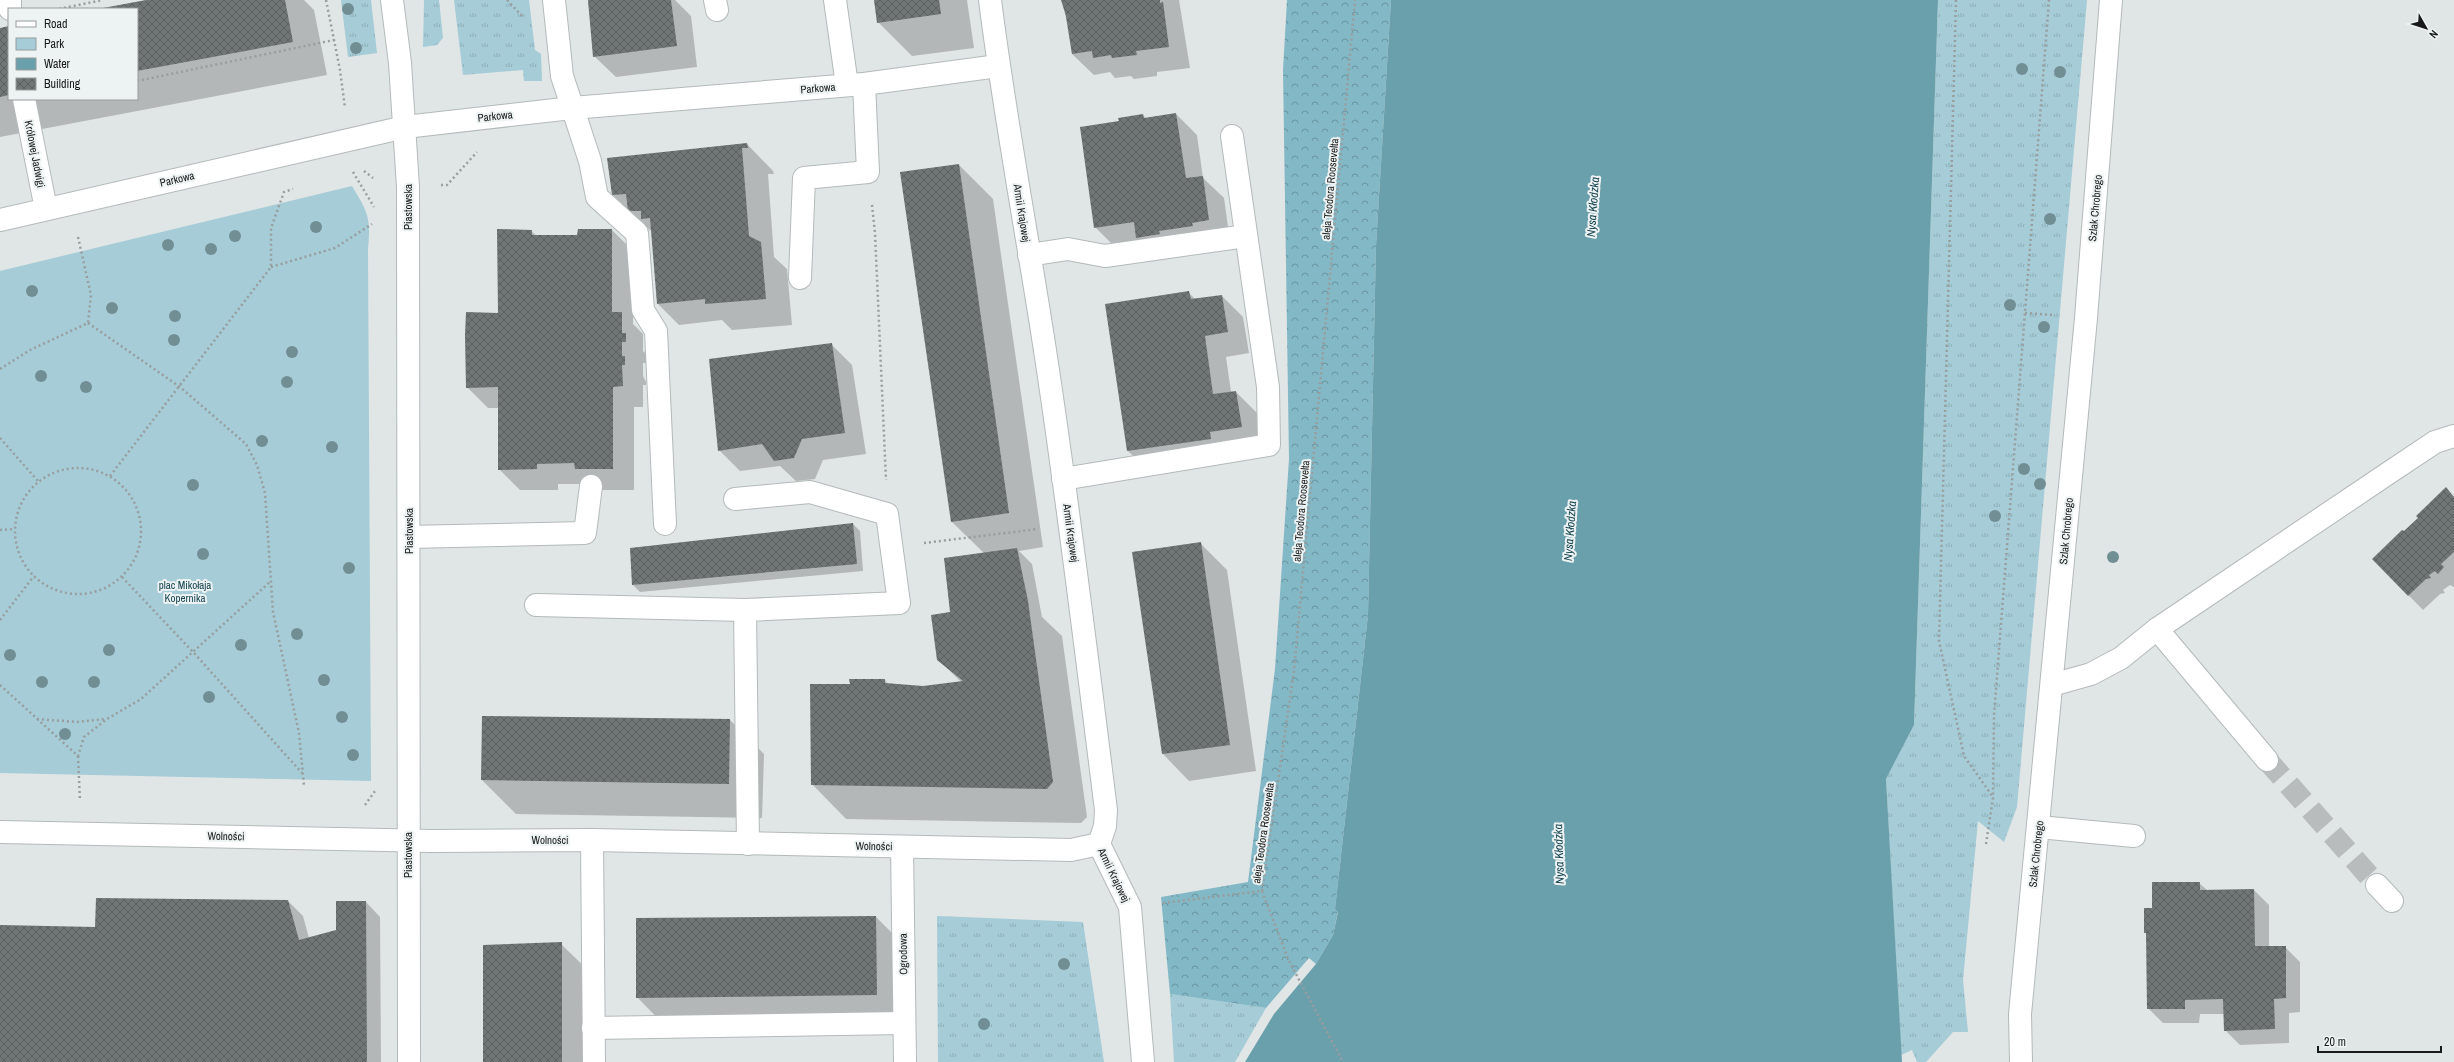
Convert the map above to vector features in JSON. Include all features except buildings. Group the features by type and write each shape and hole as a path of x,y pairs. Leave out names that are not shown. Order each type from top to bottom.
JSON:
{"street":[{"name":"Piastowska","path":"392,0 406,127 408,187 409,1062"},
{"path":"554,0 562,76 590,161 597,197 637,234 643,310 656,330 665,524"},
{"path":"800,278 804,178 868,172 855,85 836,0"},
{"name":"Armii Krajowej","path":"990,0 998,66 1029,255 1070,525 1106,810 1105,826 1099,844 1130,907 1143,1062"},
{"name":"Szlak Chrobrego","path":"2021,1062 2020,1014 2039,827 2086,310 2111,0"},
{"name":"Parkowa","path":"0,220 406,127 572,108 855,85 998,66"},
{"name":"Królowej Jadwigi","path":"24,100 46,209"},
{"path":"1063,479 1269,445 1268,386 1232,136"},
{"path":"1029,255 1068,249 1105,256 1246,236"},
{"path":"2052,685 2091,674 2121,658 2157,629 2435,442 2454,436"},
{"path":"409,537 585,533 591,486"},
{"path":"536,605 745,610 899,603 888,514 810,492 735,499"},
{"path":"745,610 748,844"},
{"path":"2157,629 2267,760"},
{"path":"2039,827 2134,836"},
{"name":"Wolności","path":"0,832 408,840 592,840 1071,850 1099,844"},
{"path":"592,840 594,1062"},
{"name":"Ogrodowa","path":"902,847 905,1062"},
{"path":"2377,885 2392,902"},
{"path":"594,1028 904,1023"}],"path":[{"path":"64,8 103,0"},
{"path":"326,0 340,70 345,114"},
{"name":"aleja Teodora Roosevelta","path":"1130,907 1262,891 1294,671 1355,0"},
{"path":"1956,0 1939,641 1964,756 1993,798"},
{"path":"1986,844 1993,798 1994,715 2049,0"},
{"path":"138,81 334,40"},
{"path":"434,186 447,185 477,154 476,148"},
{"path":"352,170 366,171 376,180"},
{"path":"868,172 875,233 888,514"},
{"path":"271,267 271,228 284,192 299,187"},
{"path":"71,203 91,295 88,323"},
{"path":"110,476 271,267 335,248 372,224"},
{"path":"2025,313 2060,316"},
{"path":"0,368 30,350 88,323"},
{"path":"88,323 180,387 246,444 257,465 265,493 273,612 298,733 304,786"},
{"path":"0,438 38,481"},
{"path":"74,467 92,468 110,476 125,488 136,504 141,523 140,542 134,561 122,577 106,588 88,594 62,591 49,587 34,576 23,562 16,546 14,529 18,511 26,494 38,481 55,472 74,467"},
{"path":"892,547 1070,525"},
{"path":"0,530 14,529"},
{"path":"0,620 34,576"},
{"path":"122,577 194,653 302,773"},
{"path":"81,833 78,756 84,737 106,719 141,699 194,653 271,580"},
{"path":"0,685 78,756"},
{"path":"36,719 77,722 106,719"},
{"path":"1262,891 1289,961 1342,1062"}],"green space":[{"path":"341,0 371,0 377,53 348,57"},
{"path":"424,0 439,0 443,38 437,45 423,47"},
{"path":"454,0 529,0 535,50 541,54 542,81 524,81 523,70 463,75"},
{"path":"1287,0 1391,0 1376,246 1368,615 1335,909 1338,911 1333,935 1316,964 1309,958 1266,1008 1170,994 1161,897 1248,882 1275,669 1289,459 1283,70"},
{"path":"1938,0 2087,0 2017,807 2004,842 1978,821 1963,980 1968,1032 1953,1032 1926,1062 1917,1062 1912,1050 1901,1055 1886,779 1914,725"},
{"name":"plac Mikołaja Kopernika","path":"352,186 365,209 369,229 371,781 0,773 0,271"},
{"path":"937,916 1083,922 1104,1062 938,1062"},
{"path":"1170,994 1266,1008 1235,1062 1174,1062"}],"water":[{"name":"Nysa Kłodzka","path":"1391,0 1938,0 1914,725 1886,779 1902,1062 1245,1062 1274,1014 1316,964 1333,935 1338,912 1335,909 1368,615 1376,246"}],"tunnel":[{"path":"2267,760 2377,885"}]}
